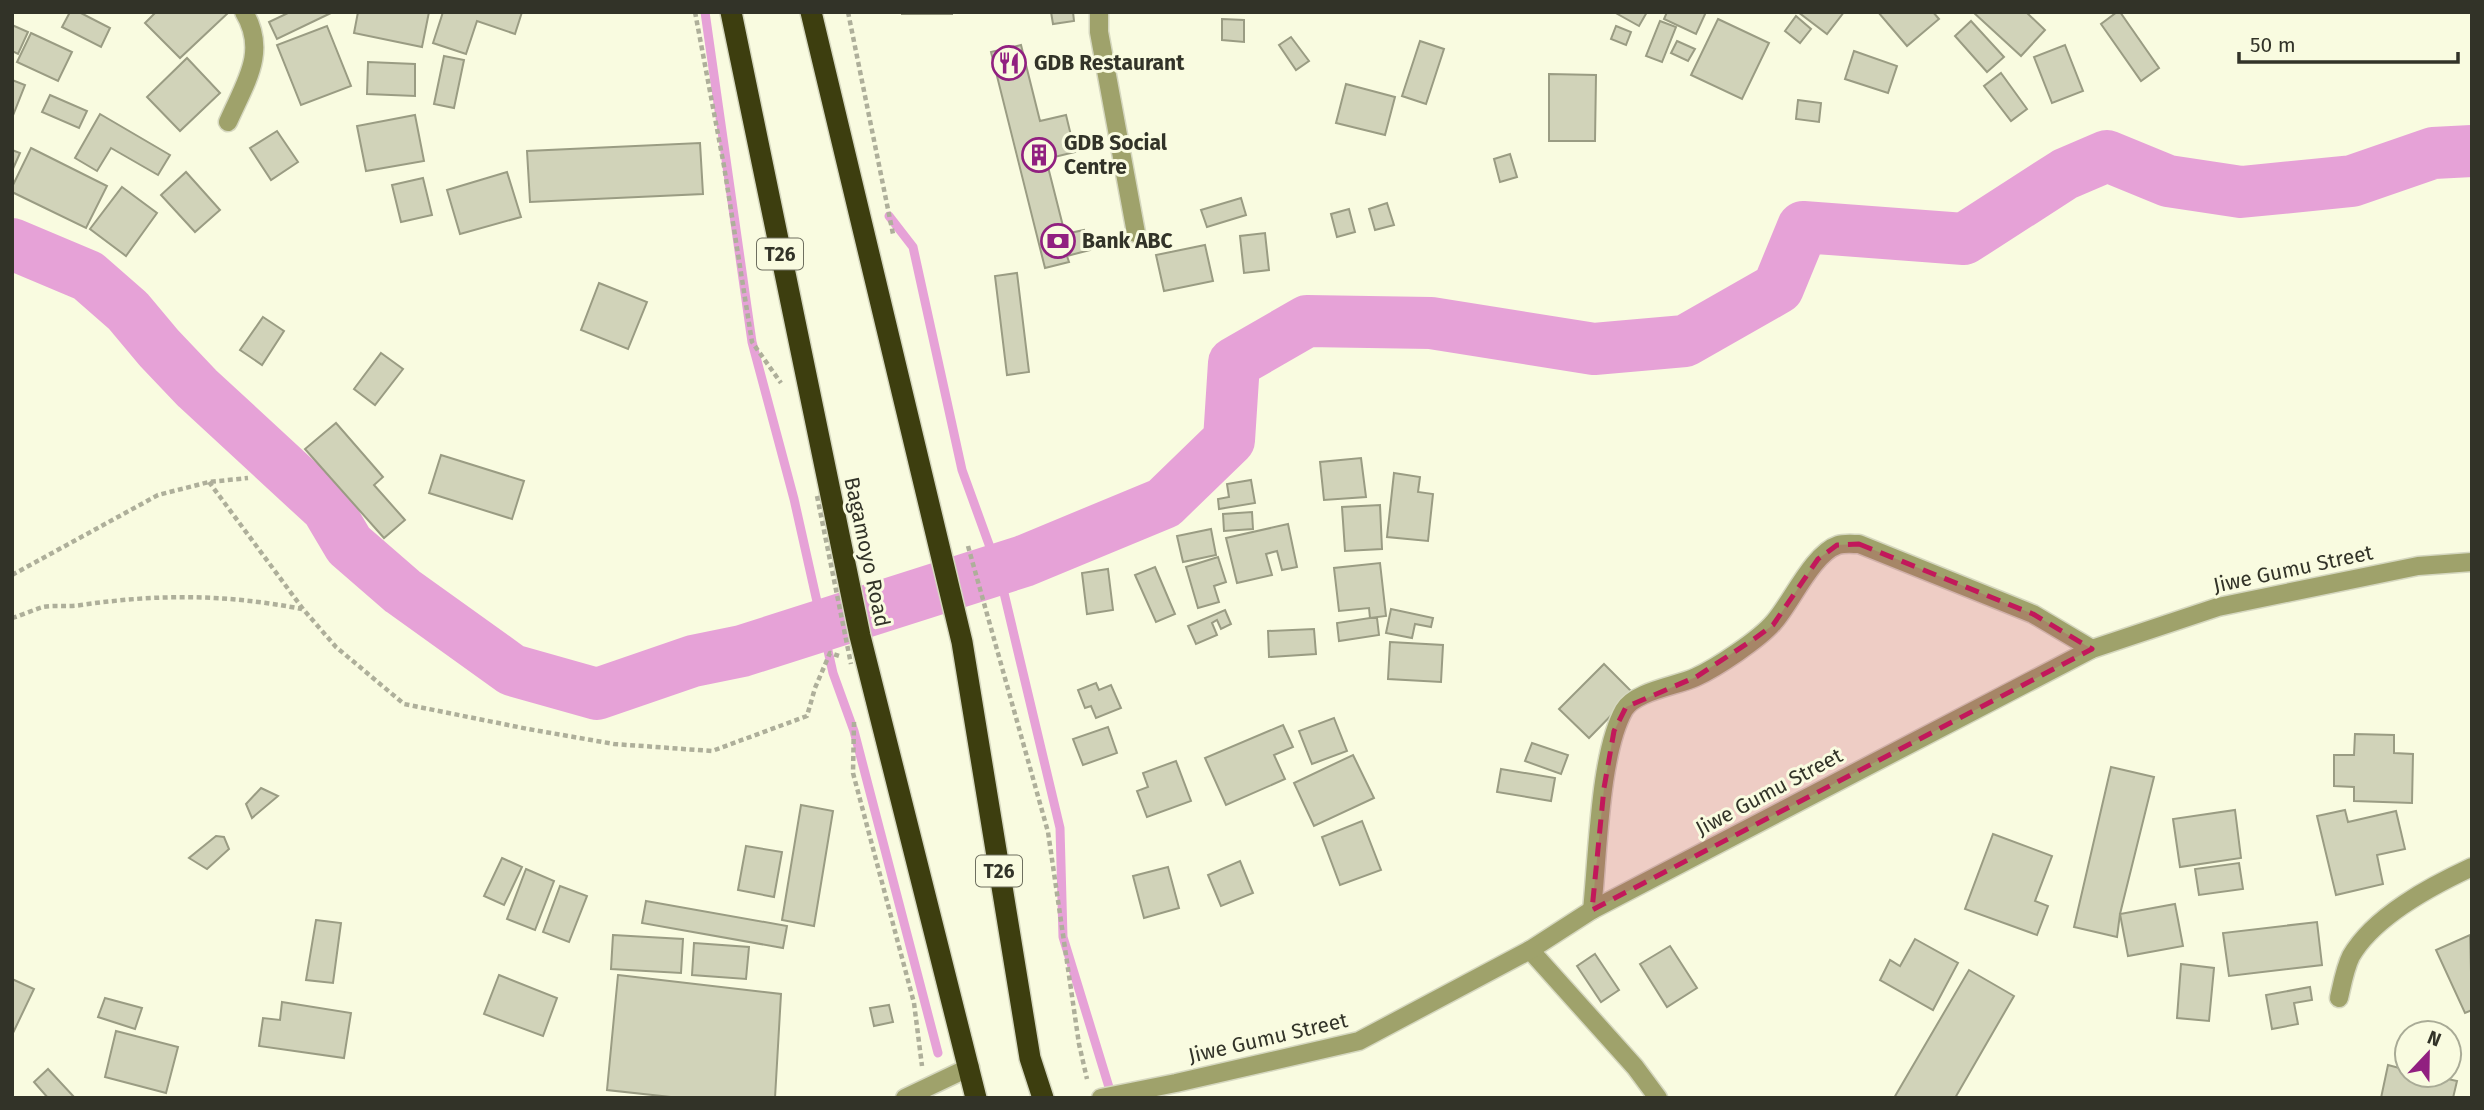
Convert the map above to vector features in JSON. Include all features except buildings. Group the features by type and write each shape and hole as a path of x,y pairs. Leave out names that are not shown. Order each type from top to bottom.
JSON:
{"highway":[{"name":"Bagamoyo Road","path":"731,12 820,492 861,662 970,1067 976,1098"},
{"name":"T26","path":"811,12 962,642 1030,1058 1043,1098"}],"street":[{"path":"228,122 255,60 256,46 251,23 244,12"},
{"path":"1099,12 1099,33 1136,233"},
{"path":"1592,910 1604,788 1614,731 1626,707 1645,695 1696,677 1773,625 1818,559 1837,545 1859,544 1985,594 2034,614 2092,649"},
{"name":"Jiwe Gumu Street","path":"1095,1091 1176,1083 1359,1041 1530,950 1592,910 2092,649 2218,607 2418,566 2472,562"},
{"path":"2339,998 2351,957 2376,926 2433,885 2472,867"},
{"path":"1530,950 1635,1067 1658,1098"},
{"path":"905,1098 970,1067"}],"path":[{"path":"695,12 724,166 751,342 787,392"},
{"path":"848,12 895,243"},
{"path":"12,575 158,495 209,482 248,478"},
{"path":"209,482 303,609 336,647 404,704 614,744 712,751 807,716 830,653 861,662 820,492"},
{"path":"965,538 1048,832 1079,1044 1095,1091"},
{"path":"12,618 44,607 70,607 160,597 240,598 303,609"},
{"path":"854,718 853,773 914,1003 925,1087"}],"highlighted area":[{"path":"1859,544 2033,614 2092,649 1592,910 1604,788 1614,731 1626,707 1696,677 1773,625 1818,559 1837,545"}],"waterway":[{"path":"705,12 752,342 794,499 833,673 854,731 938,1053"},
{"path":"12,244 88,276 128,311 197,388 327,508 349,545 402,591 512,670 597,694 693,661 742,651 1024,561 1164,503 1229,440 1234,363 1307,321 1431,323 1594,349 1685,341 1778,288 1803,227 1964,239 2065,174 2107,156 2168,181 2241,192 2352,181 2433,153 2472,151"},
{"path":"889,216 913,247 962,470 999,572 1060,828 1063,937 1112,1097"}],"place":[{"name":"GDB Restaurant","path":"1009,63"},
{"name":"GDB Social Centre","path":"1039,155"},
{"name":"Bank ABC","path":"1058,241"}]}
